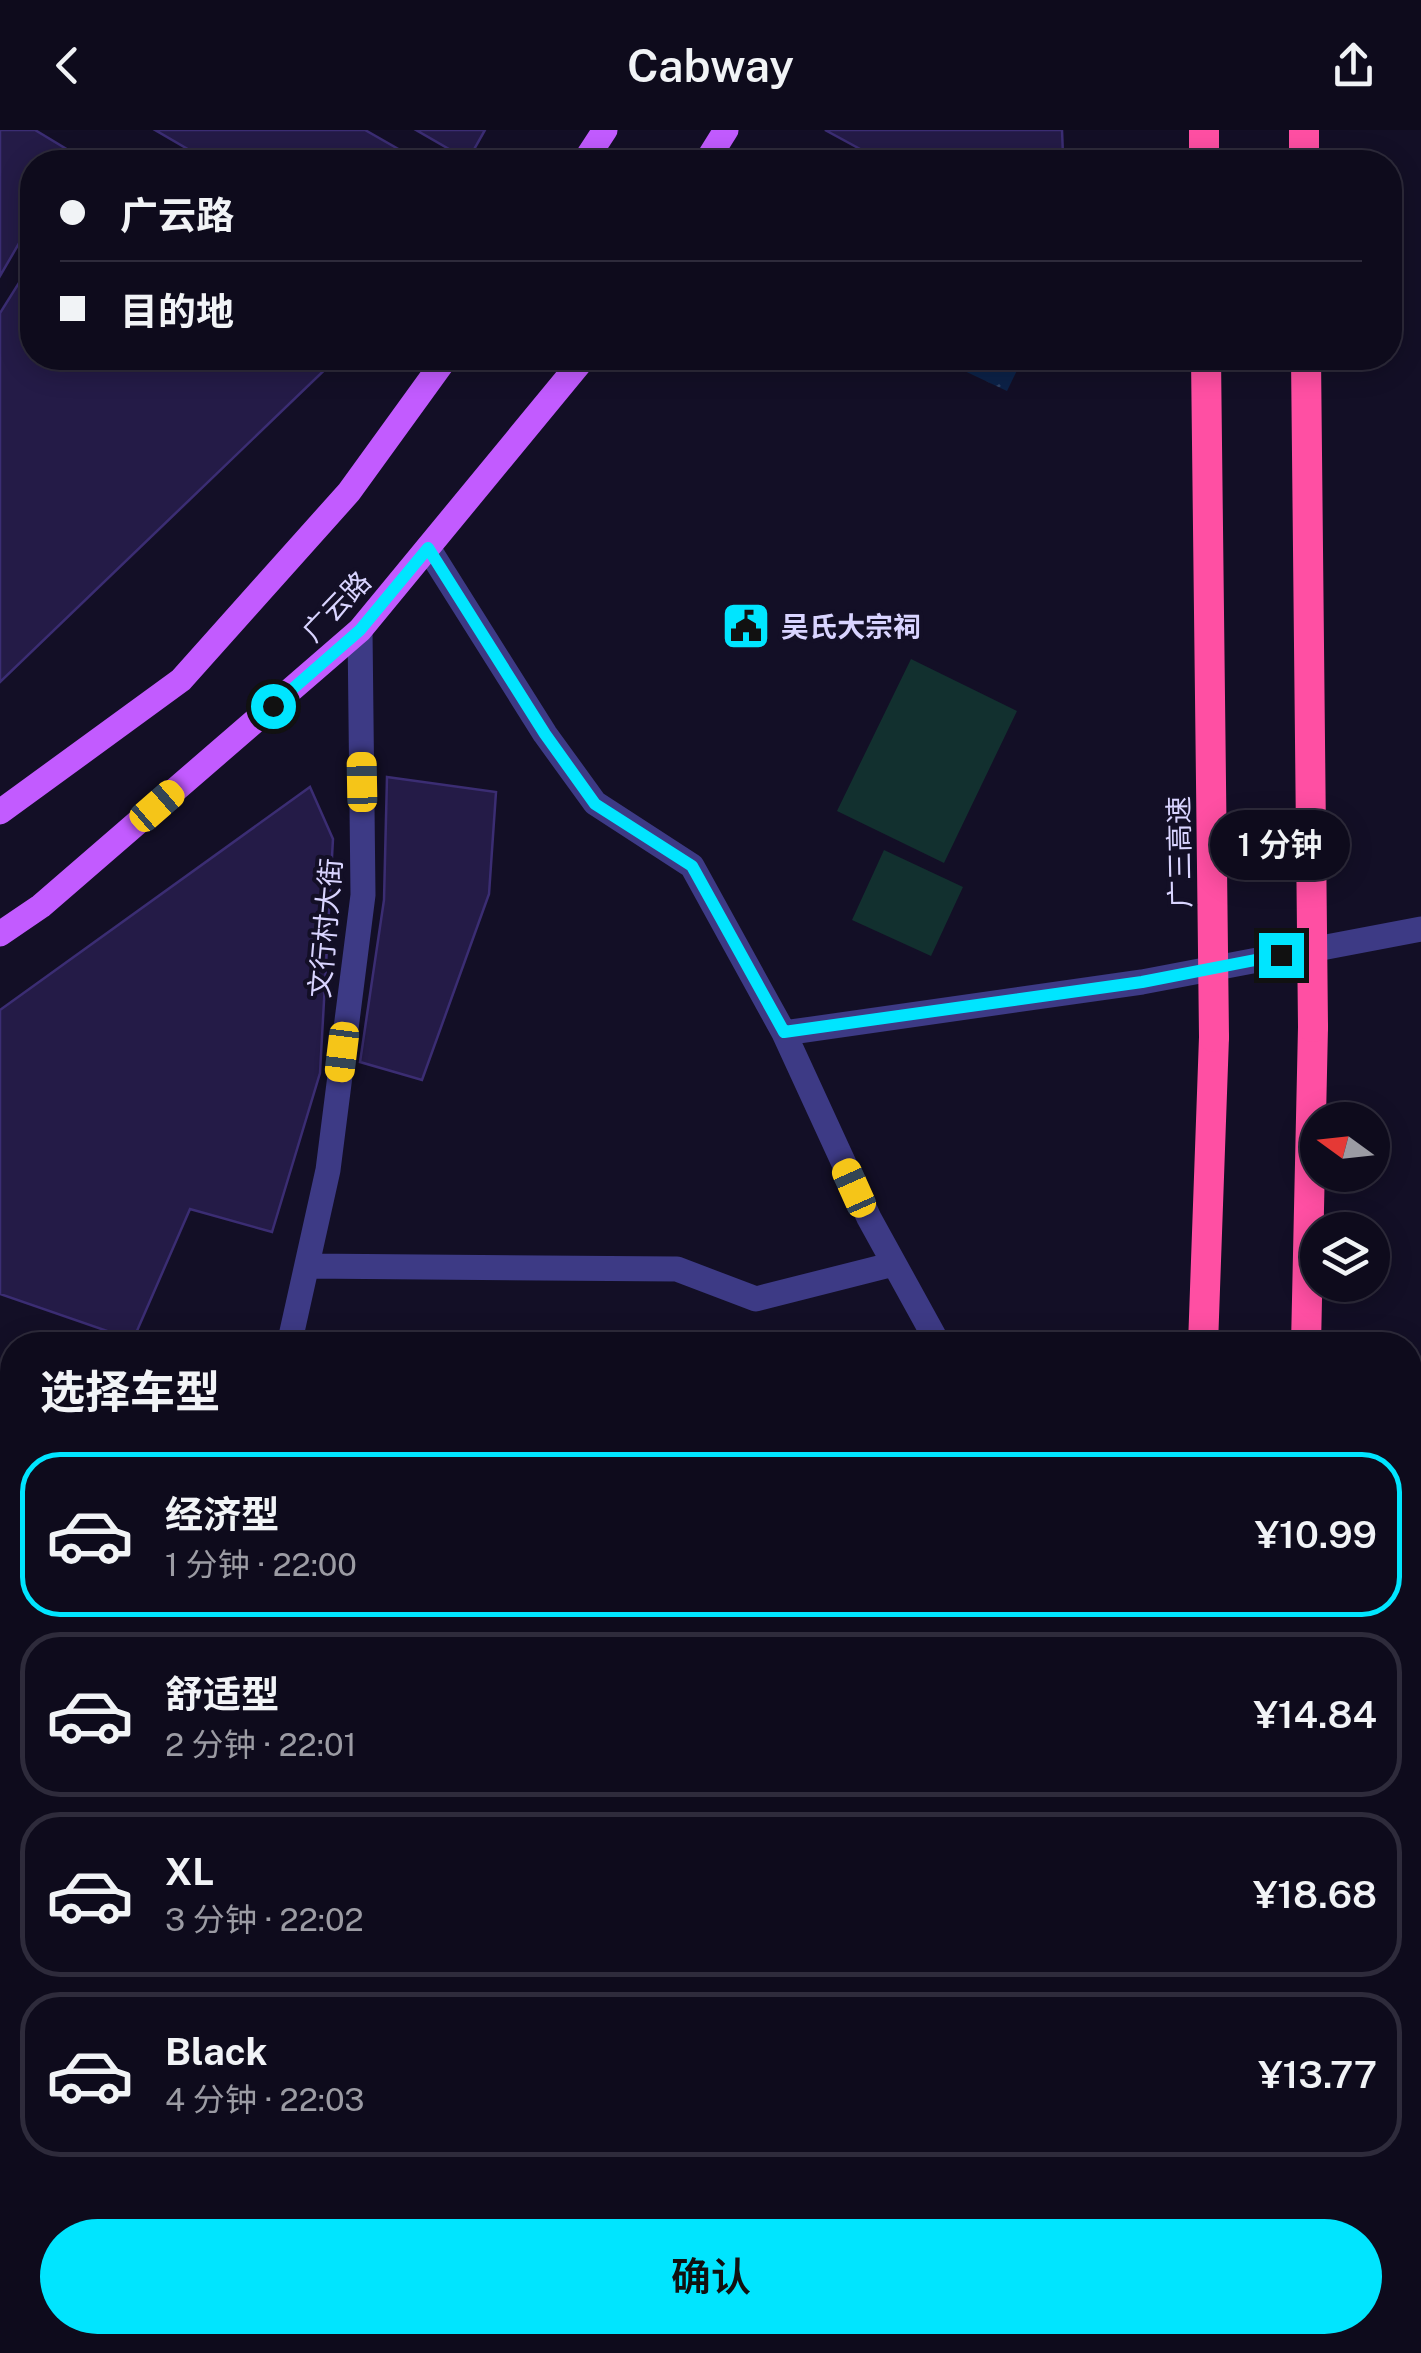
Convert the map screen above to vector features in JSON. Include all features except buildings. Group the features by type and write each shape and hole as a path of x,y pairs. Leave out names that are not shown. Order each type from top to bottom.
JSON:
{"highway":[{"name":"广三高速","path":"1204,1332 1214,1037 1206,370"},
{"path":"1306,370 1313,1027 1306,1332"}],"main road":[{"path":"0,812 181,680 349,492 437,370"},
{"name":"广云路","path":"0,934 41,906 360,630 574,370"}],"street":[{"path":"428,548 545,734 595,804 692,866 784,1032 869,1218 932,1332"},
{"name":"文行村大街","path":"293,1332 328,1170 362,895 360,630"},
{"path":"784,1032 1142,982 1421,928"},
{"path":"307,1266 677,1269 756,1298 894,1264"}],"green space":[{"path":"911,659 1017,711 944,863 837,811"},
{"path":"884,850 963,887 931,956 852,920"}],"water":[{"path":"962,370 1017,370 1007,391"}],"place":[{"name":"吴氏大宗祠","path":"746,626"}],"route":[{"path":"273,706 360,630 428,548 545,734 595,804 692,866 784,1032 1142,982 1281,955"}]}
